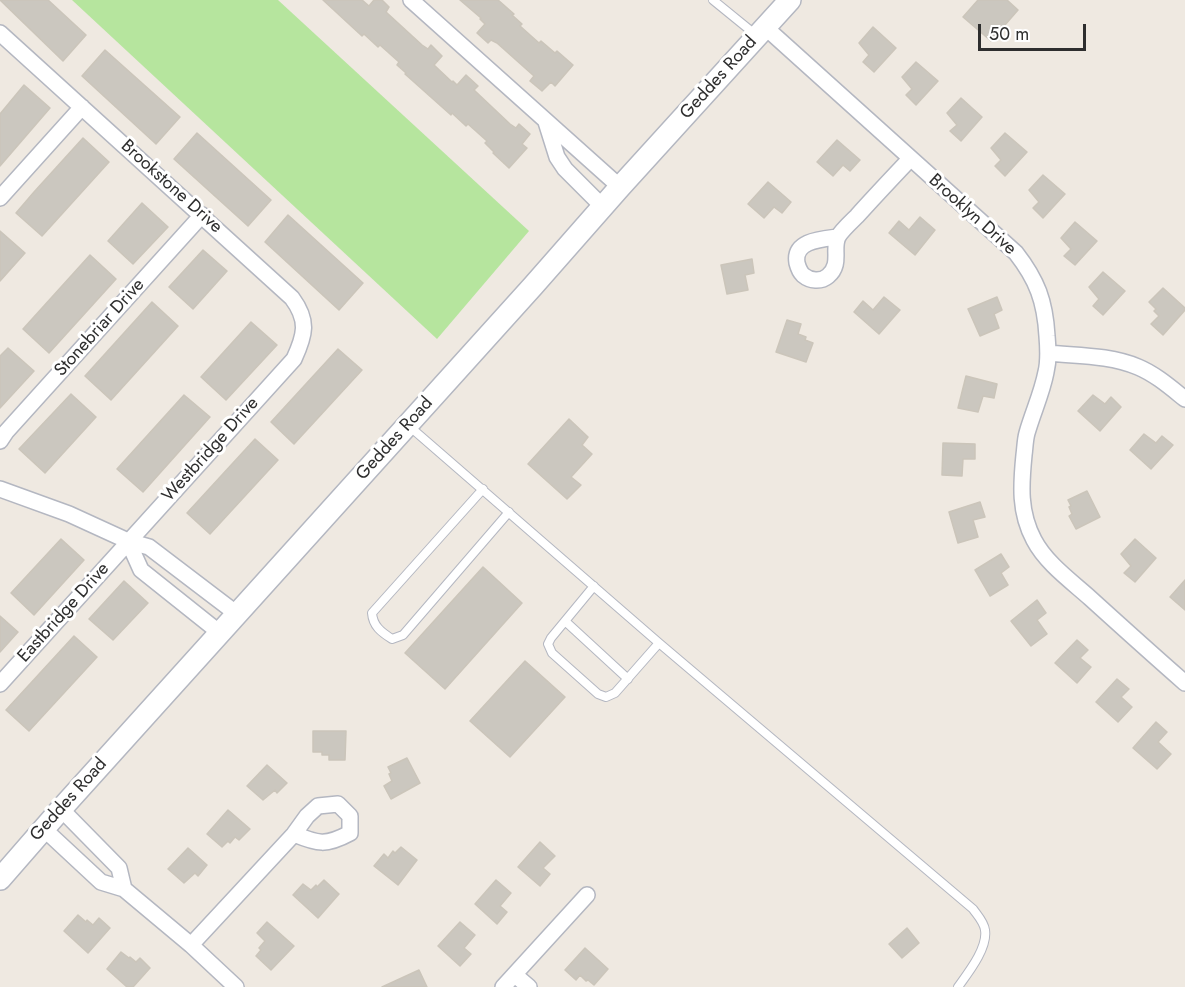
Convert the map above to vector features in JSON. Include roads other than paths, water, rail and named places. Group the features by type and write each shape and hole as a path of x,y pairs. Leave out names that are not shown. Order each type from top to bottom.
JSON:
{"main road":[{"name":"Geddes Road","path":"0,879 533,286 602,206 790,0"}],"street":[{"path":"411,0 620,187"},
{"name":"Brooklyn Drive","path":"761,31 1016,253 1028,269 1043,303 1048,353 1047,371 1027,434 1021,480 1025,519 1034,541 1059,570 1185,683"},
{"name":"Brookstone Drive","path":"0,33 292,298 302,314 304,328 302,341 294,358"},
{"path":"0,198 82,107"},
{"path":"546,122 557,157 565,169 602,206"},
{"path":"838,237 910,159"},
{"name":"Stonebriar Drive","path":"0,441 202,216"},
{"path":"1048,353 1104,358 1138,367 1165,383 1185,399"},
{"name":"Westbridge Drive","path":"128,541 294,358"},
{"path":"0,489 69,514 128,541 149,547 237,614"},
{"path":"128,541 141,570 220,633"},
{"name":"Eastbridge Drive","path":"0,684 128,541"},
{"path":"61,809 119,868 124,889"},
{"path":"44,829 100,882 124,889 236,987"},
{"path":"190,945 294,834"},
{"path":"503,987 586,895"},
{"path":"515,975 529,987"}],"lane":[{"path":"713,0 761,31"},
{"path":"408,425 659,643 973,909 982,921 986,932 983,948 958,987"},
{"path":"483,489 372,613 372,621 381,632 392,639 402,635 509,512"},
{"path":"594,586 548,644 552,652 598,694 606,697 615,693 659,643"},
{"path":"565,621 628,679"}]}
